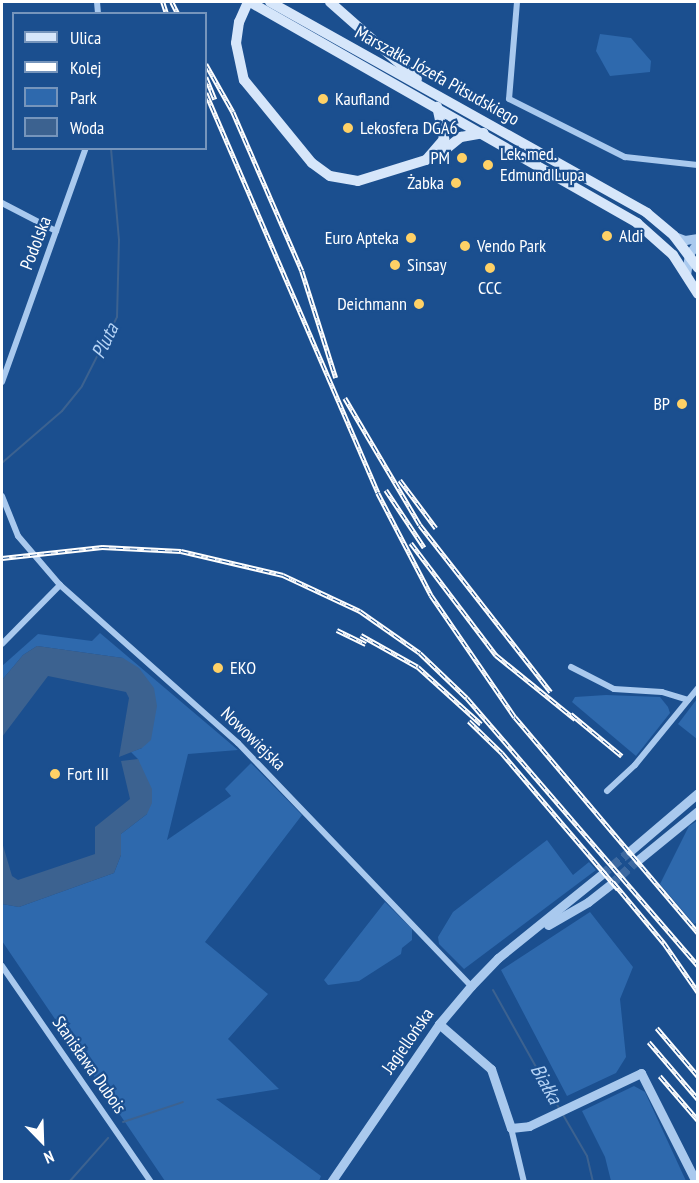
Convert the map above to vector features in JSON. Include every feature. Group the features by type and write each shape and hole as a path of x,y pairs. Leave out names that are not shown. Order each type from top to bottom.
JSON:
{"main road":[{"name":"Marszałka Józefa Piłsudskiego","path":"270,2 437,107 637,223 663,244 692,281"},
{"path":"330,2 433,93"},
{"name":"Marszałka Józefa Piłsudskiego","path":"484,134 460,137 428,164 398,172 345,180 330,176 312,162 244,80 236,43 248,3 433,93 647,213 693,255 697,267"},
{"name":"Marszałka Józefa Piłsudskiego","path":"398,172 426,160 442,143 444,127 437,107"},
{"path":"692,281 698,294"}],"street":[{"path":"517,2 509,99 625,157 698,165"},
{"name":"Podolska","path":"2,382 85,150"},
{"path":"2,203 56,231"},
{"path":"674,236 685,240 698,240 693,255 692,281"},
{"path":"2,496 18,536 60,585 2,644"},
{"name":"Nowowiejska","path":"60,585 238,743 471,986"},
{"path":"571,667 614,689 662,692 688,700"},
{"path":"607,790 635,765 698,688"},
{"path":"630,851 695,797"},
{"path":"638,860 698,811"},
{"path":"673,814 681,823"},
{"name":"Jagiellońska","path":"331,1182 439,1024 471,986 602,874"},
{"name":"Jagiellońska","path":"530,935 588,902 611,884"},
{"name":"Stanisława Dubois","path":"2,966 151,1182"},
{"path":"439,1024 491,1069 512,1128 524,1182"},
{"path":"512,1128 529,1126 641,1073 696,1182"}],"green space":[{"path":"600,34 631,38 651,61 650,72 610,76 596,51"},
{"path":"100,633 238,750 188,754 167,840 231,796 225,789 251,763 302,815 205,942 268,994 228,1039 279,1089 216,1099 321,1176 319,1181 165,1181 2,941 2,904 19,907 114,873 121,855 121,834 147,814 138,759 131,752 142,748 123,658 37,646 23,655 2,680 2,666 38,634 92,641"},
{"path":"606,695 660,697 668,707 670,713 636,756 572,702 575,697"},
{"path":"697,699 697,739 678,724"},
{"path":"697,821 698,922 694,924 660,884 689,826"},
{"path":"547,840 573,875 589,862 596,870 464,969 439,944 438,937 453,912"},
{"path":"385,902 412,929 412,940 402,948 401,954 359,981 328,985 324,980"},
{"path":"590,912 633,967 620,999 626,1057 616,1073 567,1096 501,970"},
{"path":"634,1086 645,1092 686,1181 611,1181 605,1157 582,1111"}],"water":[{"path":"37,646 123,658 139,668 154,688 157,706 151,740 142,748 119,757 129,698 126,692 48,676 2,737 2,680 23,655"},
{"path":"138,759 152,789 152,803 147,814 121,834 121,855 114,873 19,907 2,904 2,842 12,876 18,880 95,854 95,827 130,799 121,761"}],"waterway":[{"name":"Pluta","path":"3,462 62,411 82,386 117,317 119,240 111,150"},
{"name":"Białka","path":"493,990 559,1108"},
{"path":"123,1122 183,1102"},
{"name":"Białka","path":"562,1113 587,1156 593,1182"},
{"path":"69,1182 108,1138"}],"tunnel":[{"path":"602,874 630,851"},
{"path":"611,884 638,860"}],"railway":[{"path":"163,2 166,12"},
{"path":"172,2 177,12"},
{"path":"207,66 233,112 302,271 336,378"},
{"path":"207,79 215,99"},
{"path":"207,95 378,493 431,595 515,717 698,933"},
{"path":"345,398 420,525 551,692"},
{"path":"400,480 436,528"},
{"path":"386,490 424,547"},
{"path":"411,543 496,655 575,719"},
{"path":"2,558 102,547 181,551 283,575 360,611 420,653 467,698 698,966"},
{"path":"337,630 366,644"},
{"path":"361,635 418,667 481,724"},
{"path":"571,714 622,756"},
{"path":"469,721 502,753 618,889"},
{"path":"613,882 664,943 698,992"},
{"path":"657,1028 698,1076"},
{"path":"649,1042 698,1099"},
{"path":"660,1076 698,1120"}],"place":[{"name":"Kaufland","path":"323,99"},
{"name":"Lekosfera DGA6","path":"348,128"},
{"name":"PM","path":"462,158"},
{"name":"Lek. med. Edmund Lupa","path":"488,165"},
{"name":"Żabka","path":"456,183"},
{"name":"Aldi","path":"607,236"},
{"name":"Euro Apteka","path":"411,238"},
{"name":"Vendo Park","path":"465,246"},
{"name":"Sinsay","path":"395,265"},
{"name":"CCC","path":"490,268"},
{"name":"Deichmann","path":"419,304"},
{"name":"BP","path":"682,404"},
{"name":"EKO","path":"218,668"},
{"name":"Fort III","path":"55,774"}]}
